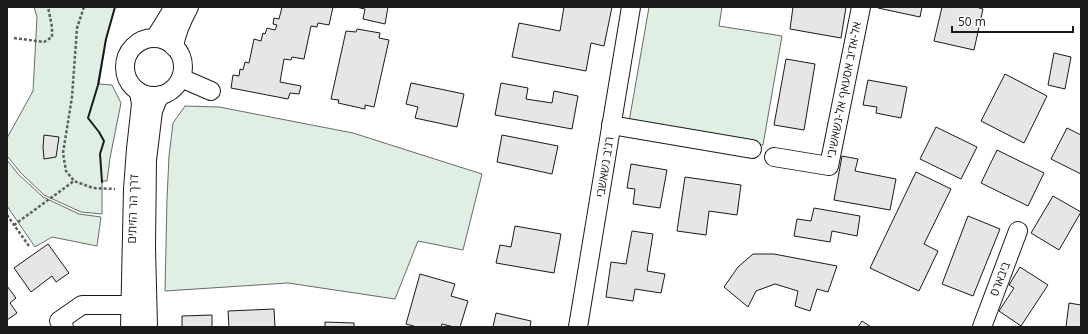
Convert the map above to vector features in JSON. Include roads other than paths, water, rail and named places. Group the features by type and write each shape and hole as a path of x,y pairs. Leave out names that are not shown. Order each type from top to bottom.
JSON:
{"street":[{"path":"155,38 174,7"},
{"path":"174,47 176,35 189,7"},
{"name":"רג'ב נשאשבי","path":"578,327 631,7"},
{"name":"אל-אדיב אסעאף אל-נשאשיבי","path":"774,158 829,166 861,7"},
{"path":"155,38 169,42 174,47 179,53 183,69 181,78 173,88 162,95 146,95 133,87 125,73 125,65 126,58 130,50 135,45 142,40 155,38"},
{"path":"181,78 211,91"},
{"name":"דרך הר הזיתים","path":"130,327 133,189 141,104 139,92"},
{"name":"דרך הר הזיתים","path":"148,327 146,246 148,160 153,111 157,101 162,95"},
{"path":"612,125 752,149"},
{"name":"ביבארס","path":"982,327 1018,231"},
{"path":"64,327 59,321 82,305 130,305"}]}
